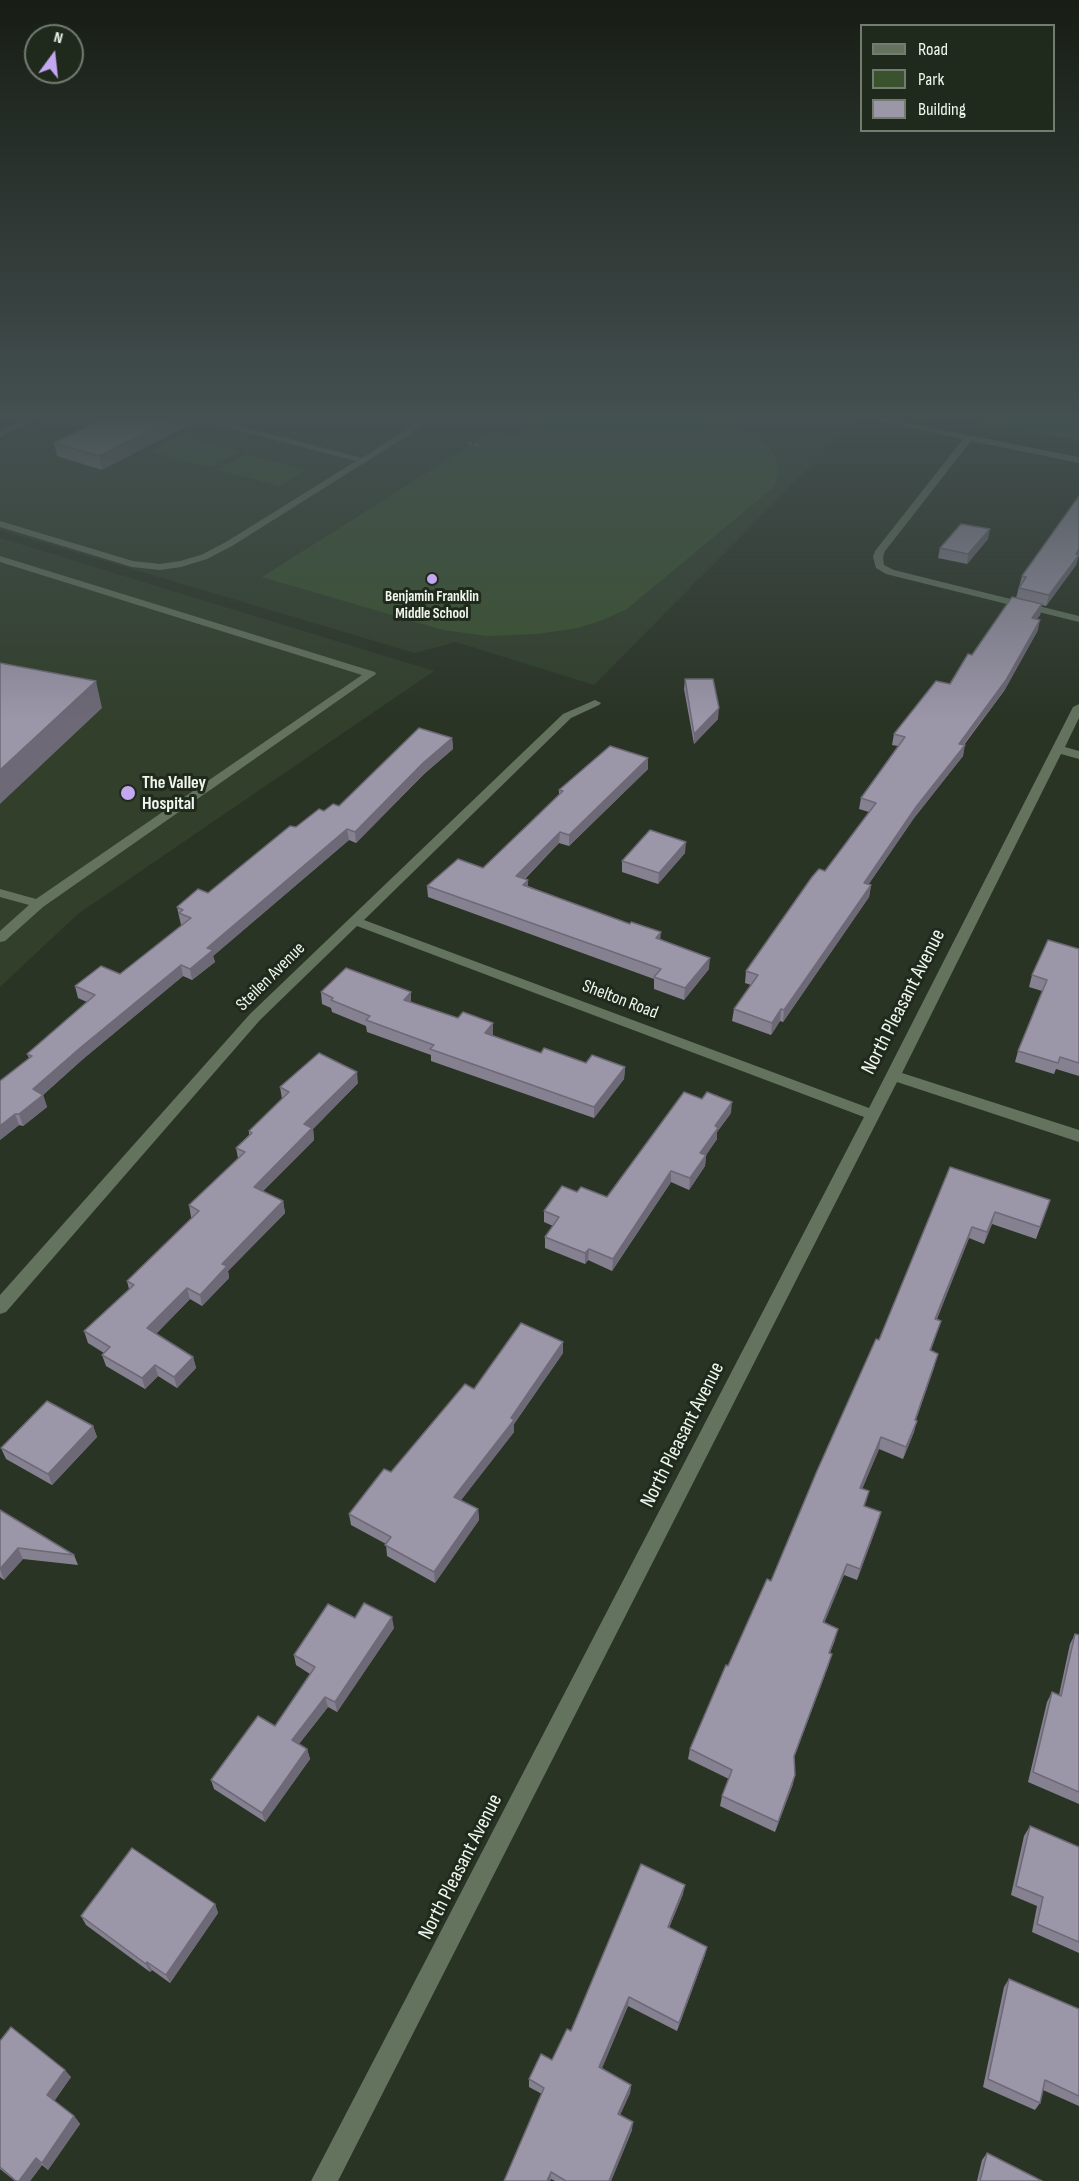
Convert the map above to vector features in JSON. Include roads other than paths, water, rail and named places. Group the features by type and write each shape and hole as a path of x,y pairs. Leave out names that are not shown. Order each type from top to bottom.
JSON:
{"street":[{"path":"0,525 132,564 160,567 204,557 270,519"},
{"path":"905,519 880,551 877,561 879,566 890,572 1079,619"},
{"path":"0,559 371,674 38,904 0,938"},
{"name":"Steilen Avenue","path":"0,1307 255,1017 567,716 595,703"},
{"name":"North Pleasant Avenue","path":"324,2181 873,1115 1079,707"},
{"path":"1058,750 1079,755"},
{"path":"0,893 38,904"},
{"name":"Shelton Road","path":"355,921 873,1115"},
{"path":"893,1075 1079,1136"}],"place":[{"name":"Benjamin Franklin Middle School","path":"432,579"},
{"name":"The Valley Hospital","path":"128,793"}]}
